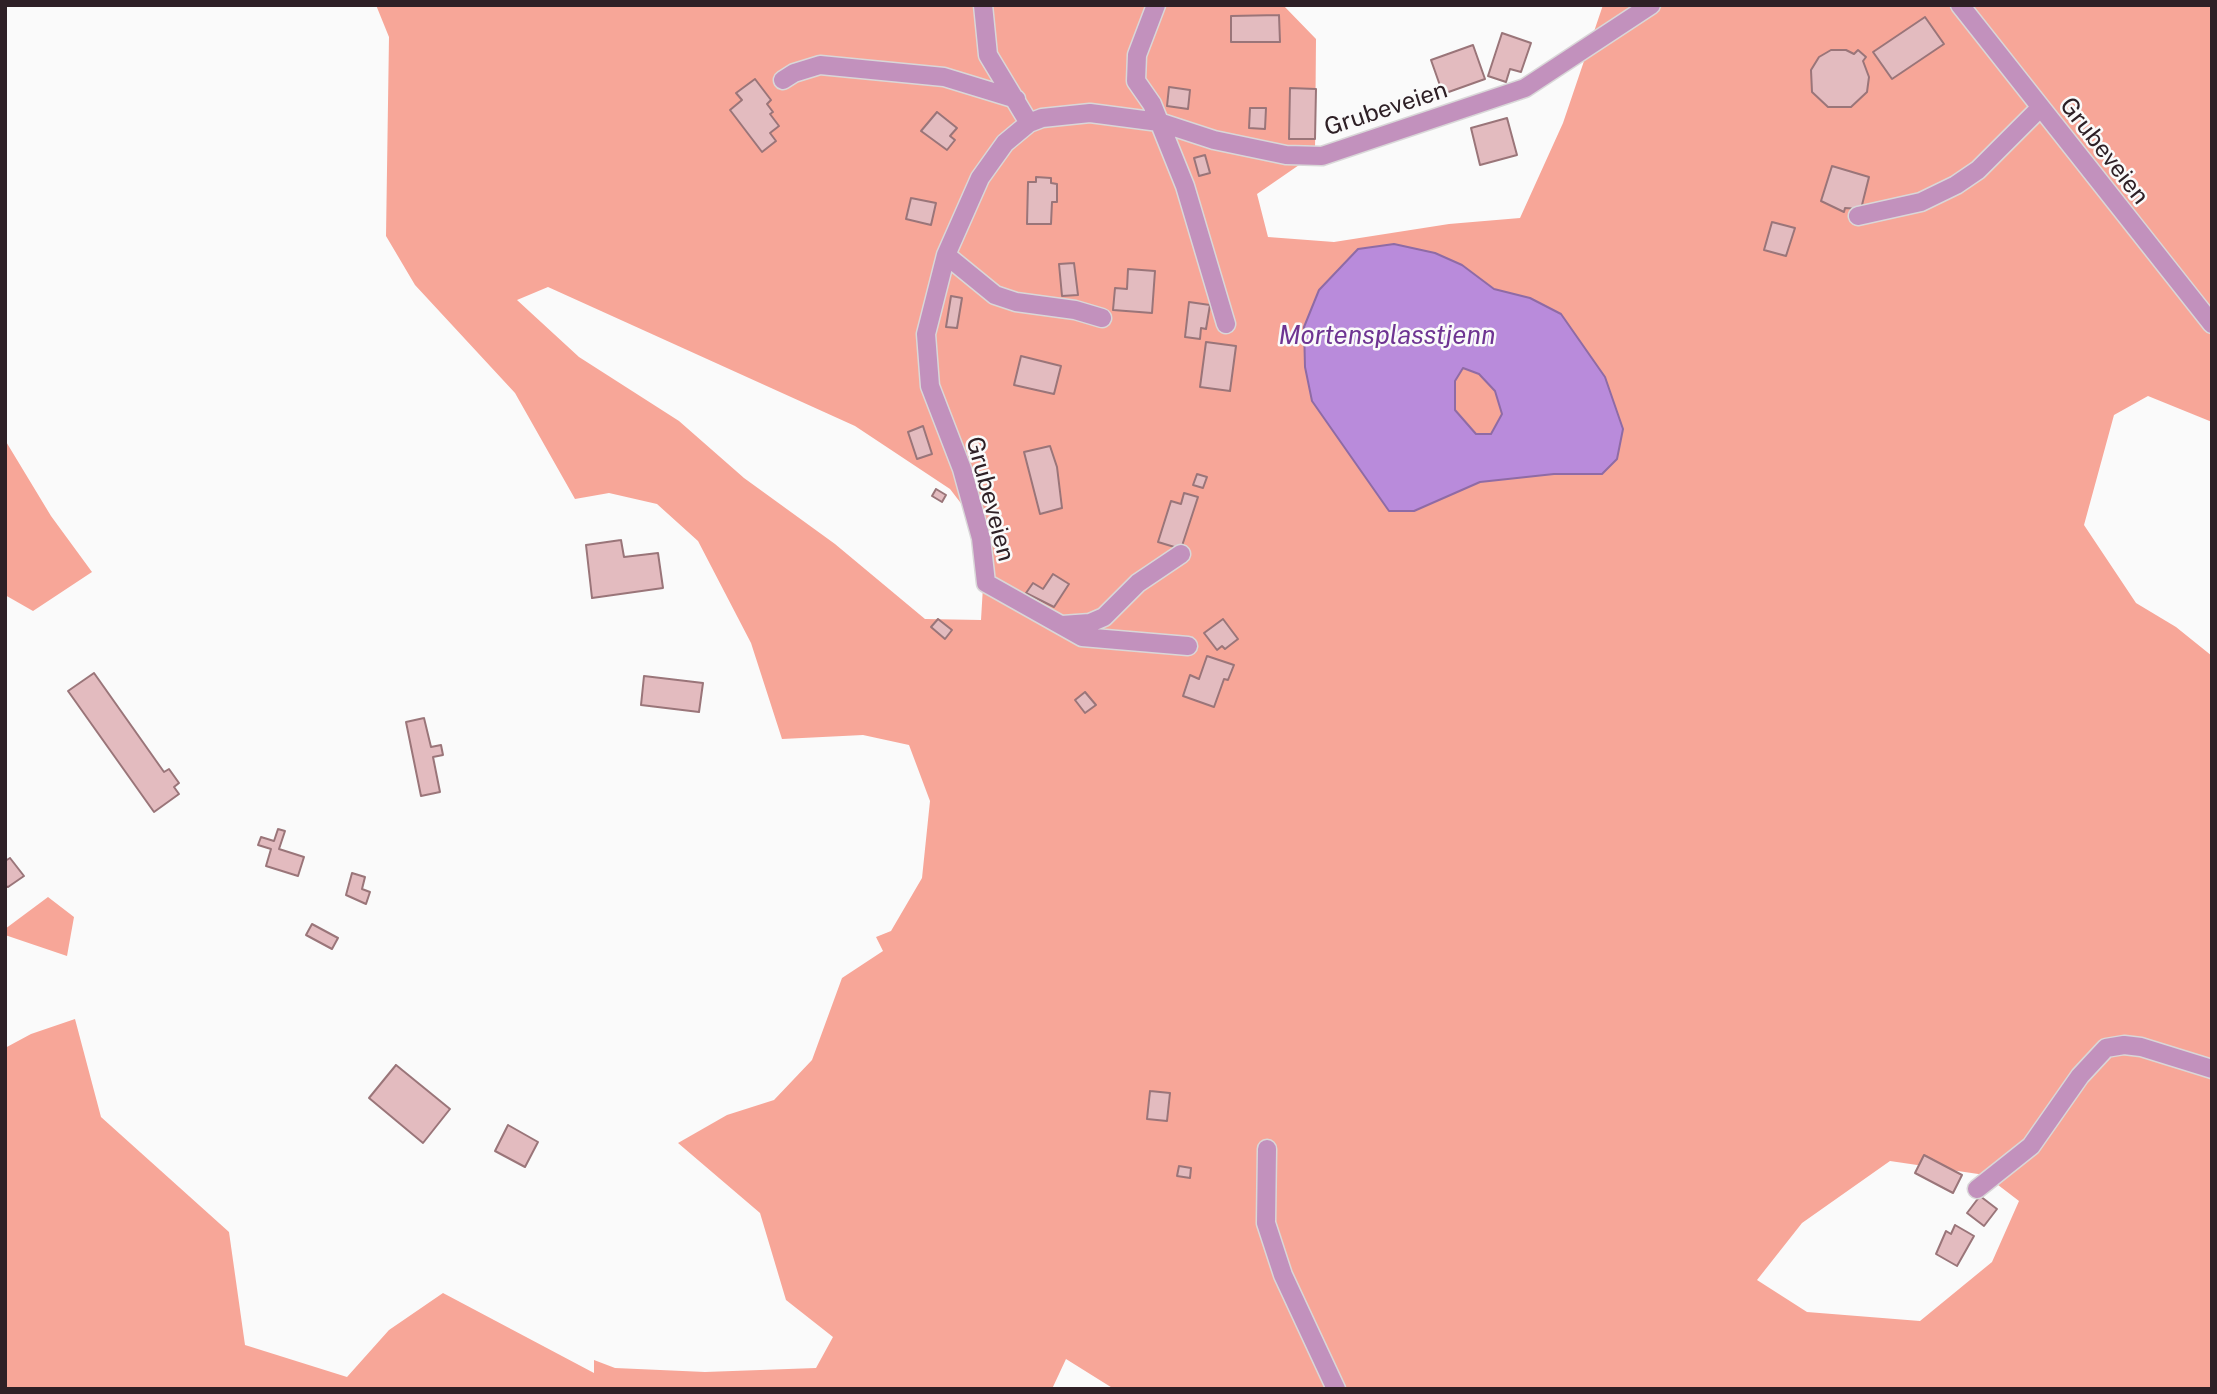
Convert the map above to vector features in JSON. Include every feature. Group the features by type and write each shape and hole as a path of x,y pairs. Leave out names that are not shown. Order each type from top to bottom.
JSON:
{"street":[{"path":"983,5 988,55 1029,123"},
{"path":"1156,5 1136,55 1136,81 1159,122 1185,186 1226,324"},
{"name":"Grubeveien","path":"1062,625 986,583 981,538 962,469 930,386 926,334 946,255 980,178 1005,143 1029,123 1042,118 1090,113 1159,122 1214,140 1274,153 1322,156 1525,88 1651,5"},
{"name":"Grubeveien","path":"1960,5 2212,324"},
{"path":"783,80 794,73 820,65 944,77 1016,99"},
{"path":"1858,216 1921,202 1956,185 1978,170 2039,108"},
{"path":"946,255 995,295 1016,302 1075,310 1102,318"},
{"path":"1062,625 1090,623 1104,617 1138,583 1181,554"},
{"path":"1062,625 1082,637 1188,646"},
{"path":"1978,1189 2031,1146 2080,1076 2106,1048 2124,1045 2141,1048 2212,1069"},
{"path":"1266,1149 1266,1223 1283,1275 1336,1389"}],"shaded area":[{"path":"376,5 1283,5 1316,39 1315,154 1257,194 1268,237 1334,242 1449,224 1520,218 1563,123 1603,5 2212,5 2212,422 2148,396 2114,415 2084,525 2136,603 2176,627 2212,656 2212,1389 1114,1389 1066,1359 1052,1389 5,1389 5,1048 31,1034 75,1019 101,1117 229,1232 245,1345 347,1377 389,1330 443,1293 594,1373 594,1360 615,1368 705,1372 816,1368 833,1337 786,1300 760,1213 678,1143 727,1115 774,1100 812,1060 842,978 883,951 876,937 891,931 922,878 930,801 909,745 863,735 782,739 751,643 698,541 657,504 609,493 575,499 515,393 415,285 386,236 389,37","holes":["1462,265 1494,289 1530,298 1602,474 1554,474 1480,482 1414,511 1389,511 1372,484","548,287 855,426 950,489 986,536 981,620 925,619 835,544 744,478 679,421 579,357 517,300","1890,1161 1985,1175 2019,1201 1992,1262 1920,1321 1807,1312 1757,1280 1802,1223"]},
{"path":"1463,368 1479,374 1495,391 1502,414 1491,434 1476,434 1455,410 1455,381"},
{"path":"5,440 51,516 92,572 33,611 5,595"},
{"path":"48,897 74,917 67,956 5,935 5,929"}],"water":[{"name":"Mortensplasstjenn","path":"1394,244 1435,253 1462,265 1494,289 1530,298 1561,314 1605,377 1623,429 1617,459 1602,474 1554,474 1480,482 1414,511 1389,511 1312,401 1305,367 1304,327 1319,290 1358,249","holes":["1463,368 1479,374 1495,391 1502,414 1491,434 1476,434 1455,410 1455,381"]}],"building":[{"path":"1279,15 1280,42 1231,42 1231,16"},
{"path":"1925,17 1944,44 1892,79 1873,52"},
{"path":"1502,33 1531,43 1521,72 1510,69 1506,82 1488,76"},
{"path":"1473,45 1485,79 1443,94 1431,60"},
{"path":"1831,50 1846,50 1854,54 1858,50 1866,57 1863,61 1869,77 1867,92 1851,107 1828,107 1812,92 1811,70 1819,57"},
{"path":"755,79 771,100 767,104 773,112 770,114 779,126 770,133 776,141 762,152 730,110 742,100 736,93"},
{"path":"1169,87 1190,90 1188,109 1167,106"},
{"path":"1290,88 1316,89 1315,139 1289,139"},
{"path":"1250,108 1266,108 1265,129 1249,128"},
{"path":"937,112 957,128 950,136 955,140 947,150 921,131"},
{"path":"1507,118 1517,155 1480,165 1471,128"},
{"path":"1205,155 1210,173 1199,176 1194,158"},
{"path":"1832,166 1869,177 1861,209 1845,208 1844,212 1821,201"},
{"path":"1036,177 1051,178 1051,183 1057,184 1057,202 1052,202 1051,224 1027,224 1028,182 1036,182"},
{"path":"911,198 936,203 931,225 906,219"},
{"path":"1772,222 1795,228 1786,256 1764,250"},
{"path":"1074,263 1078,295 1062,296 1059,264"},
{"path":"1128,269 1155,271 1152,313 1113,310 1115,288 1127,289"},
{"path":"951,296 962,298 957,328 946,327"},
{"path":"1189,302 1210,305 1206,329 1201,328 1200,339 1185,337"},
{"path":"1206,342 1236,346 1230,391 1200,387"},
{"path":"1021,356 1061,366 1054,394 1014,385"},
{"path":"923,426 932,454 917,459 908,432"},
{"path":"1050,446 1057,467 1062,508 1040,514 1024,452"},
{"path":"1197,474 1207,477 1203,488 1193,485"},
{"path":"936,489 946,495 942,502 932,496"},
{"path":"1184,493 1198,497 1181,549 1158,542 1171,501 1181,504"},
{"path":"621,540 624,557 658,553 663,588 592,598 586,545"},
{"path":"1053,574 1069,584 1054,607 1026,593 1033,583 1043,589"},
{"path":"938,619 952,630 945,639 931,627"},
{"path":"1223,619 1238,639 1225,649 1222,646 1217,650 1204,633"},
{"path":"1207,656 1234,665 1228,680 1224,679 1214,707 1183,696 1190,675 1199,679"},
{"path":"94,673 164,772 169,769 179,783 174,787 179,794 154,812 68,691"},
{"path":"644,676 703,683 699,712 641,705"},
{"path":"1085,692 1096,705 1085,713 1075,700"},
{"path":"424,718 431,747 441,745 443,755 433,757 440,792 421,796 406,722"},
{"path":"278,829 285,831 279,849 304,857 298,876 266,866 271,849 258,845 261,837 274,841"},
{"path":"10,858 24,876 8,887 5,886 5,861"},
{"path":"352,873 365,877 362,889 370,892 366,904 346,895"},
{"path":"312,924 338,938 332,949 306,935"},
{"path":"396,1065 450,1109 423,1143 369,1098"},
{"path":"1150,1091 1170,1093 1167,1121 1147,1119"},
{"path":"508,1125 538,1142 525,1167 495,1151"},
{"path":"1924,1155 1962,1175 1953,1193 1915,1173"},
{"path":"1179,1166 1191,1168 1190,1178 1177,1176"},
{"path":"1980,1196 1997,1209 1984,1226 1967,1213"},
{"path":"1955,1225 1974,1236 1957,1266 1936,1254 1946,1231 1951,1234"}]}
